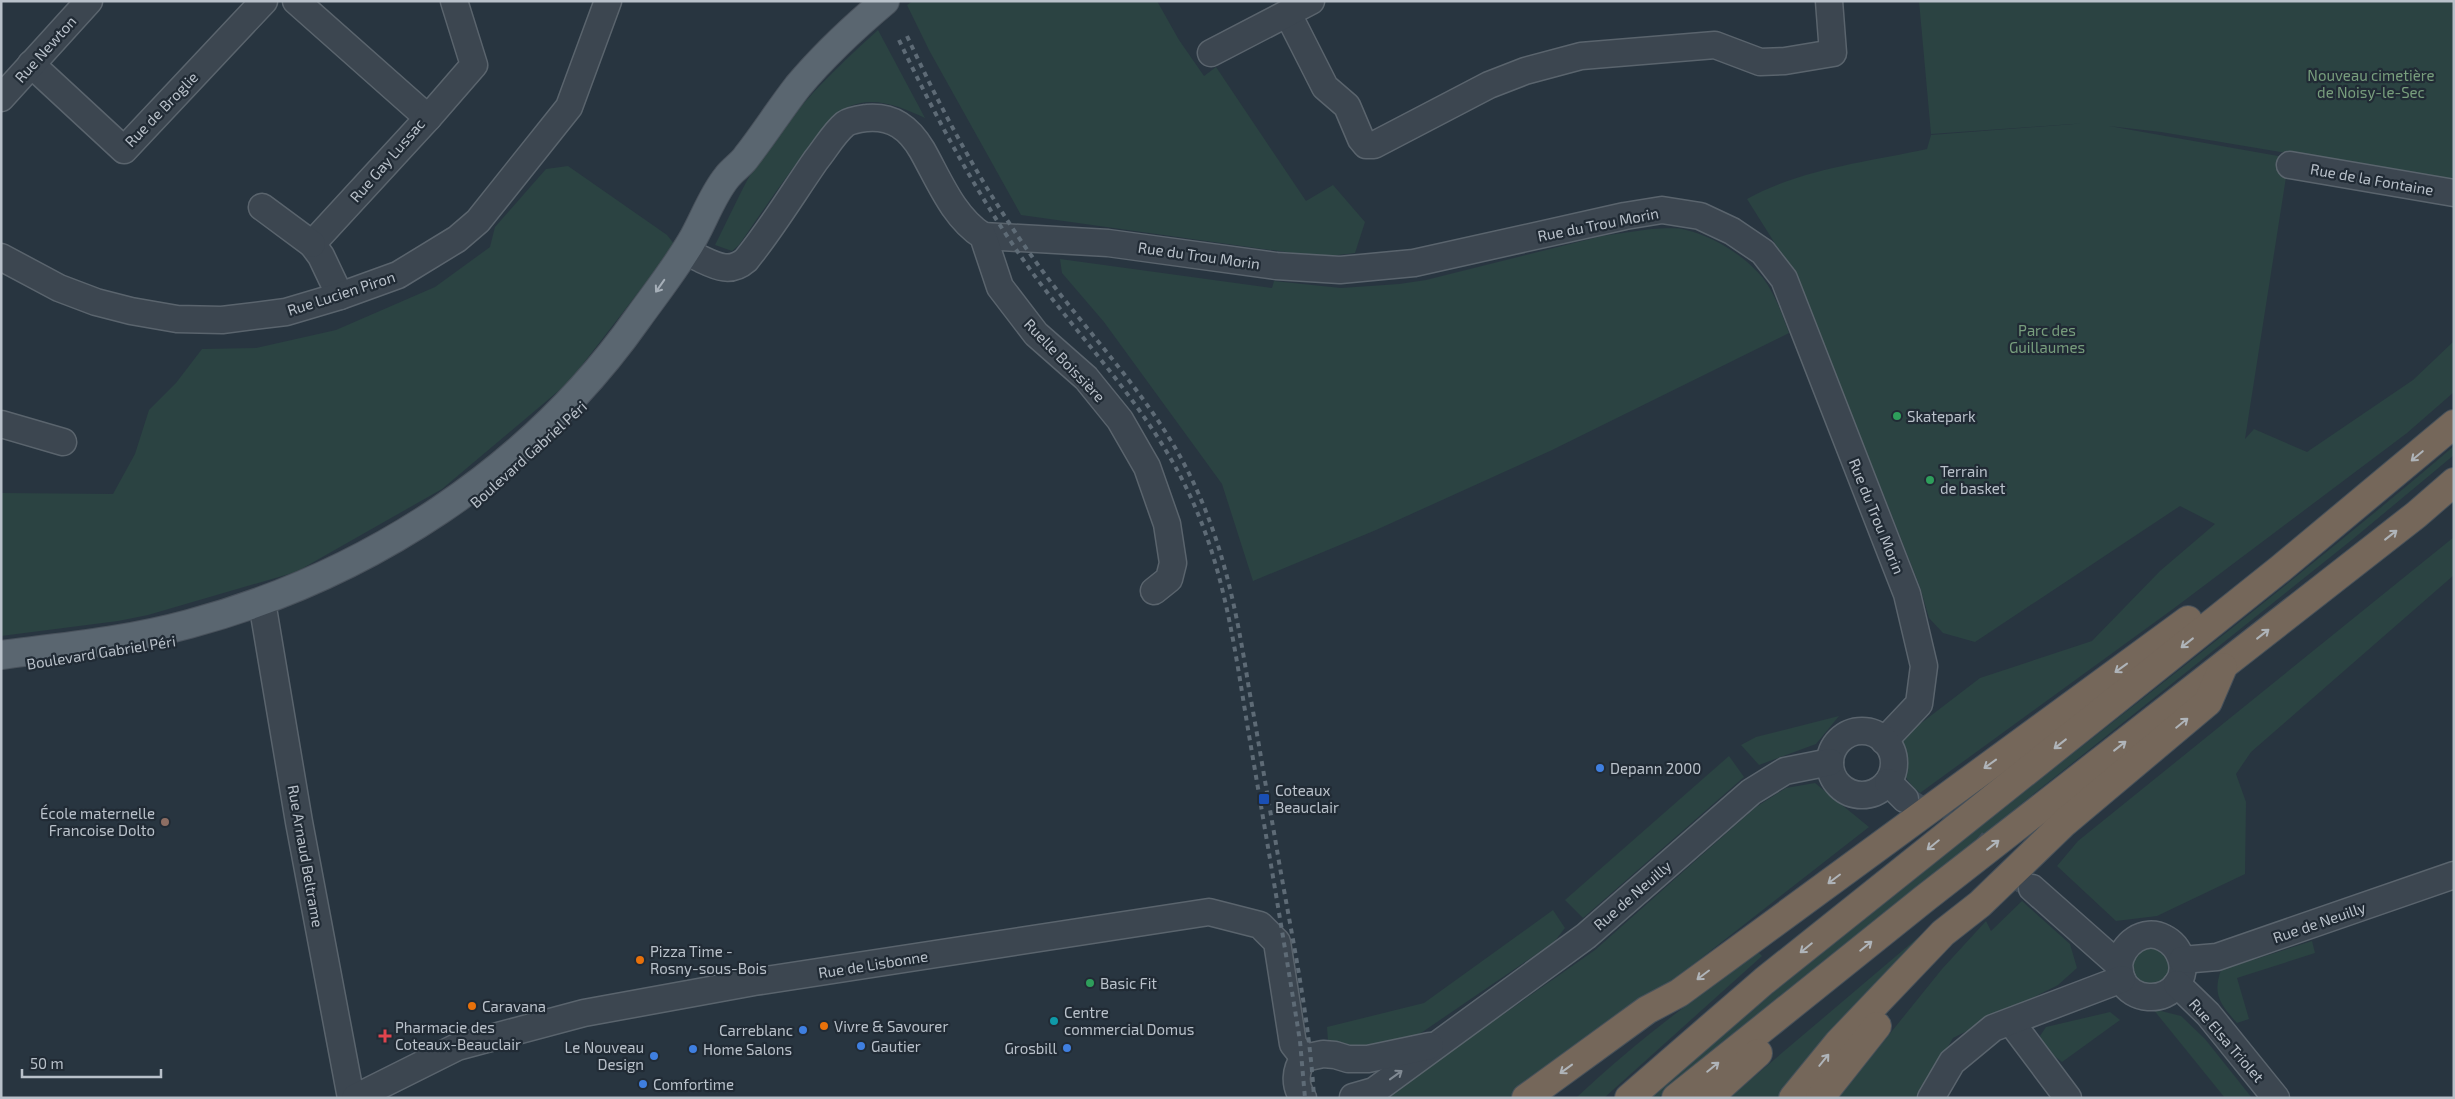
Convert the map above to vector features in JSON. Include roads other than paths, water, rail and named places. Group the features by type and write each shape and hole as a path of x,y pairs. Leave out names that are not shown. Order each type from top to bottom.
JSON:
{"highway":[{"path":"1629,1098 1764,981 2280,569 2454,424"},
{"path":"1676,1098 1786,1008 2416,515 2454,482"},
{"path":"1526,1098 1647,1010 1679,993 2242,581 2280,569"},
{"path":"1793,1098 1838,1043 1943,933 1980,904 2064,823 2208,702 2224,664"},
{"path":"1820,1098 1860,1046 1952,941 1980,904"},
{"path":"1559,1098 1655,1020 1679,993"},
{"path":"1708,1098 1768,1044 1786,1008"}],"main road":[{"name":"Boulevard Gabriel Péri","path":"1,655 123,640 186,625 252,606 298,589 353,562 403,535 446,506 516,452 577,392 635,322 689,245 726,178 746,159 799,86 820,61 885,1"},
{"name":"Boulevard Gabriel Péri","path":"1,666 131,650 184,639 264,614 346,583 412,549 438,532 495,488 592,397 665,312 699,258 736,186 746,159"}],"street":[{"name":"Rue Newton","path":"1,98 89,1"},
{"name":"Rue de Broglie","path":"31,64 124,150 264,1"},
{"name":"Rue Gay Lussac","path":"296,1 428,118 312,244"},
{"path":"428,118 474,65 454,1"},
{"name":"Rue Lucien Piron","path":"1,257 58,288 96,302 131,311 177,319 222,320 286,312 340,296 398,275 457,238 478,221 569,107 608,1"},
{"path":"1211,53 1299,7 1325,87 1347,106 1361,139 1366,144 1374,145 1489,85 1525,71 1581,56 1715,44 1760,62 1786,61 1833,53 1829,1"},
{"path":"699,258 718,267 729,269 738,267 756,248 797,187 838,132 846,124 860,119 878,117 890,119 905,127 957,212 970,228 983,236"},
{"name":"Rue de la Fontaine","path":"2290,165 2454,193"},
{"path":"262,207 312,244 321,256 340,296"},
{"name":"Rue du Trou Morin","path":"983,236 1108,243 1322,270 1414,263 1625,216 1662,210 1700,216 1732,231 1763,252 1784,280 1908,594 1924,666 1919,704 1884,741"},
{"name":"Ruelle Boissière","path":"983,236 1000,287 1036,334 1086,378 1115,413 1130,435 1147,467 1167,524 1173,564 1169,579 1154,591"},
{"path":"1,424 63,442"},
{"name":"Rue Arnaud Beltrame","path":"264,614 299,822 351,1098"},
{"path":"1868,732 1884,741 1893,756 1897,790 1882,789 1865,795 1848,792 1834,779 1830,762 1836,745 1850,734 1868,732"},
{"name":"Rue de Neuilly","path":"1353,1097 1374,1091 1586,936 1751,792 1785,771 1830,762"},
{"name":"Rue de Neuilly","path":"2032,888 2120,972 2128,988 2136,994 2150,998 2167,993 2180,972 2217,957 2454,875"},
{"name":"Rue de Lisbonne","path":"355,1098 457,1047 584,1013 744,983 1210,912 1260,925 1277,942 1293,1044 1304,1058"},
{"path":"1931,1098 1952,1062 1994,1028 2120,972 2125,948 2133,940 2153,934 2163,937 2172,943 2180,972"},
{"name":"Rue Elsa Triolet","path":"2180,972 2208,1014 2276,1098"},
{"path":"2011,1022 2068,1098"},
{"name":"Rue de Neuilly","path":"1304,1058 1323,1054 1348,1059 1368,1059 1440,1044"},
{"path":"1302,1098 1296,1080 1299,1066 1304,1058"},
{"path":"1348,1059 1355,1070 1356,1082 1353,1097"}],"tunnel":[{"path":"1908,801 1971,840 2030,886"}],"railway":[{"path":"907,36 953,128 1005,217 1044,273 1151,411 1182,460 1208,515 1226,572 1239,629 1303,1000 1314,1098"},
{"path":"899,40 962,163 998,222 1037,279 1121,385 1160,441 1177,470 1204,529 1222,588 1235,649 1300,1041 1305,1098"}],"place":[{"name":"Skatepark","path":"1897,416"},
{"name":"Terrain de basket","path":"1930,480"},
{"name":"Depann 2000","path":"1600,768"},
{"name":"Coteaux Beauclair","path":"1264,799"},
{"name":"École maternelle Francoise Dolto","path":"165,822"},
{"name":"Pizza Time - Rosny-sous-Bois","path":"640,960"},
{"name":"Basic Fit","path":"1090,983"},
{"name":"Caravana","path":"472,1006"},
{"name":"Centre commercial Domus","path":"1054,1021"},
{"name":"Vivre & Savourer","path":"824,1026"},
{"name":"Carreblanc","path":"803,1030"},
{"name":"Pharmacie des Coteaux-Beauclair","path":"385,1036"},
{"name":"Gautier","path":"861,1046"},
{"name":"Grosbill","path":"1067,1048"},
{"name":"Home Salons","path":"693,1049"},
{"name":"Le Nouveau Design","path":"654,1056"},
{"name":"Comfortime","path":"643,1084"}],"park label":[{"name":"Nouveau cimetière de Noisy-le-Sec","path":"2371,84"},
{"name":"Parc des Guillaumes","path":"2047,338"}]}
